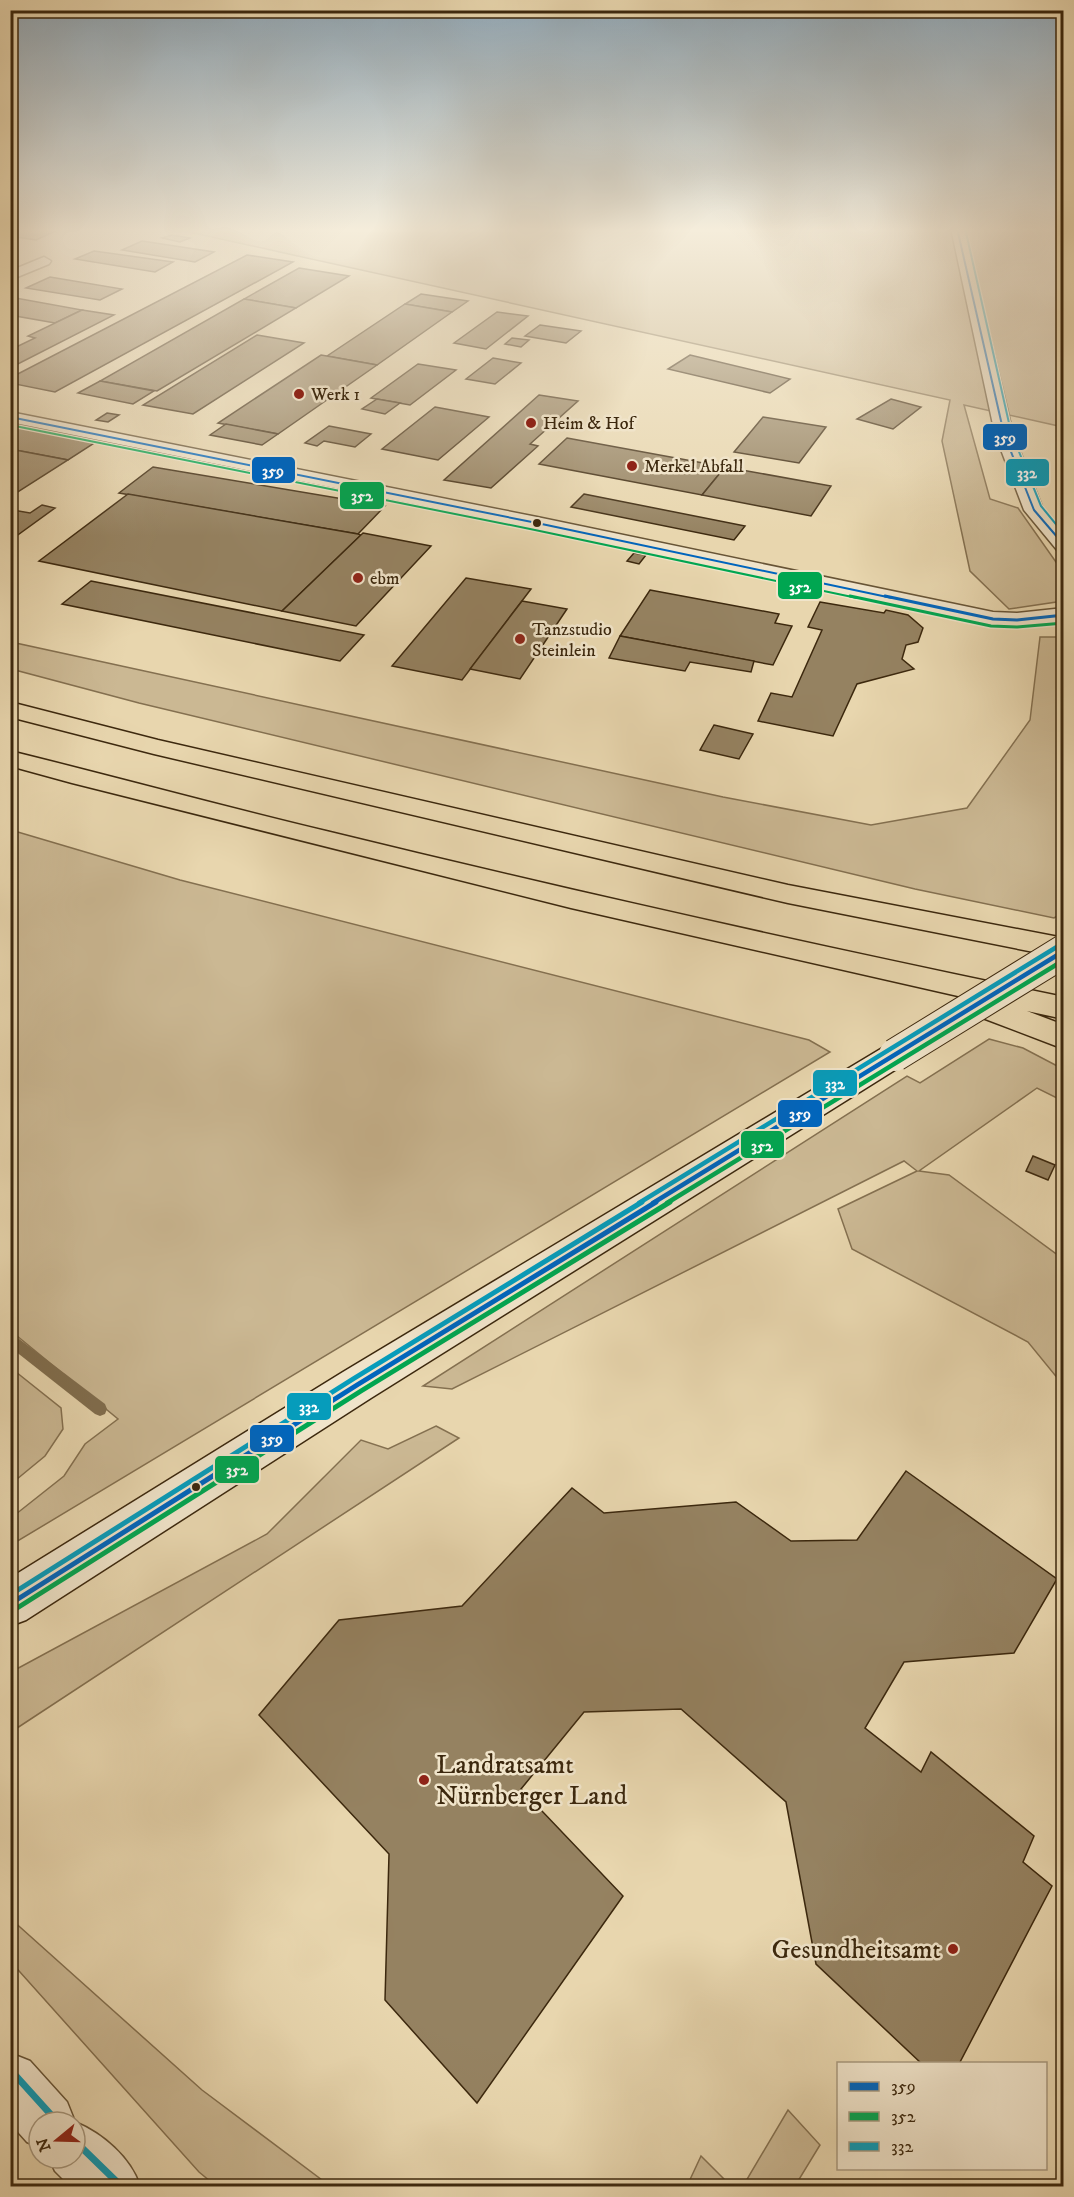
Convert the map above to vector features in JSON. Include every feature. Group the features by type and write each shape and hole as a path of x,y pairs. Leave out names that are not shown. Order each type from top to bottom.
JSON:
{"highway":[{"path":"10,709 154,747 777,891 1064,950"},
{"path":"10,758 416,863 914,978 1064,1008"},
{"path":"914,978 1064,1038"}],"street":[{"path":"981,331 1004,434 1022,482 1039,516 1064,546"},
{"path":"10,417 537,522 993,619 1017,620 1064,615"},
{"path":"1017,620 1042,626 1064,627"},
{"path":"10,1604 357,1385 1064,950"},
{"path":"10,2080 36,2110"},
{"path":"87,2163 111,2187"}],"shaded area":[{"path":"635,331 1063,331 1063,427 964,405 990,499 1018,508 1063,572 1063,601 1009,609 970,571 942,441 950,400"},
{"path":"1040,637 1063,637 1064,912 1054,918 915,889 139,703 15,670 10,666 11,642 723,797 871,825 967,808 1030,720"},
{"path":"11,830 180,880 809,1040 830,1052 11,1545 11,1518 64,1476 85,1444 118,1419 11,1331"},
{"path":"989,1039 1023,1048 1063,1069 1063,1101 1037,1088 919,1171 949,1175 1063,1259 1063,1385 1028,1342 852,1249 838,1209 917,1171 904,1161 452,1389 423,1386 907,1076 920,1083"},
{"path":"11,1368 61,1408 63,1429 45,1456 11,1484"},
{"path":"436,1426 459,1438 11,1732 11,1672 267,1534 361,1440 388,1449"},
{"path":"11,1919 202,2090 330,2186 216,2186 199,2172 11,1962"},
{"path":"788,2110 820,2145 795,2186 743,2186"},
{"path":"701,2156 731,2186 687,2186"}],"building":[{"path":"39,331 84,331 10,368 10,350 35,338 28,336"},
{"path":"101,331 168,331 55,392 10,383 10,378"},
{"path":"189,331 258,331 157,391 100,381"},
{"path":"365,331 426,331 377,365 327,356"},
{"path":"471,331 510,331 486,349 454,343"},
{"path":"532,331 581,331 566,343 525,336"},
{"path":"257,335 304,343 193,414 143,405"},
{"path":"512,338 529,340 521,347 505,344"},
{"name":"Werk 1","path":"321,355 377,365 278,434 218,423"},
{"path":"690,355 790,379 770,393 668,369"},
{"path":"493,358 521,363 495,384 466,379"},
{"path":"418,364 456,370 410,405 371,398"},
{"path":"100,381 154,391 133,404 78,393"},
{"name":"Heim & Hof","path":"539,395 578,401 530,444 538,446 491,488 444,480"},
{"path":"377,399 400,403 385,414 362,409"},
{"path":"891,399 921,407 893,429 857,419"},
{"path":"435,407 489,417 438,460 382,449"},
{"path":"107,413 119,415 108,422 96,420"},
{"path":"763,417 826,427 799,463 734,452"},
{"path":"226,424 278,434 262,445 210,435"},
{"path":"10,426 96,442 68,460 10,449"},
{"path":"329,426 371,434 355,447 324,441 317,446 305,443"},
{"name":"Merkel Abfall","path":"567,438 725,467 702,495 539,464"},
{"path":"10,449 68,460 10,497"},
{"path":"153,467 385,506 358,534 119,493"},
{"path":"725,467 831,486 811,516 702,495"},
{"path":"128,494 361,535 282,611 39,561"},
{"path":"584,494 745,526 734,540 571,507"},
{"path":"42,505 55,508 15,537 10,536 10,512 13,510 30,513"},
{"name":"ebm","path":"363,533 431,546 356,626 282,611"},
{"path":"634,553 646,555 639,564 627,561"},
{"path":"466,578 531,589 462,680 392,666"},
{"path":"91,581 364,635 340,661 62,604"},
{"path":"650,590 779,614 775,623 792,626 773,665 620,636"},
{"name":"Tanzstudio Steinlein","path":"522,601 567,609 520,679 470,669"},
{"path":"820,602 908,615 923,628 918,642 906,645 902,659 914,669 857,684 833,736 758,721 771,693 792,697 822,630 808,627"},
{"path":"620,636 754,661 751,672 690,662 685,671 609,658"},
{"path":"714,725 753,734 739,759 700,750"},
{"path":"1033,1156 1055,1165 1048,1180 1026,1171"},
{"name":"Landratsamt Nürnberger Land","path":"906,1471 1057,1579 1014,1653 904,1662 865,1728 921,1772 931,1752 1034,1836 1023,1862 1052,1886 960,2062 920,2062 816,1964 786,1802 681,1709 584,1712 521,1789 623,1896 477,2103 385,2000 389,1854 259,1715 339,1620 462,1606 572,1488 604,1513 736,1502 791,1541 857,1540"}],"waterway":[{"path":"10,1338 100,1409"}],"transit line":[{"name":"359","path":"980,331 1004,434 1034,510 1064,545"},
{"name":"332","path":"988,331 1011,432 1041,506 1064,534"},
{"name":"359","path":"10,417 537,523 993,619 1017,620 1064,615"},
{"name":"352","path":"10,425 535,530 991,626 1017,627 1064,623"},
{"name":"332","path":"10,1595 353,1379 1060,945"},
{"name":"359","path":"10,1604 357,1385 1064,951"},
{"name":"352","path":"14,1610 361,1391 1064,960"},
{"name":"332","path":"16,2076 47,2110"},
{"name":"332","path":"87,2153 116,2181"}],"place":[{"name":"Werk 1","path":"299,394"},
{"name":"Heim & Hof","path":"531,423"},
{"name":"Merkel Abfall","path":"632,466"},
{"name":"ebm","path":"358,578"},
{"name":"Tanzstudio Steinlein","path":"520,639"},
{"name":"Landratsamt Nürnberger Land","path":"424,1780"},
{"name":"Gesundheitsamt","path":"953,1949"}]}
